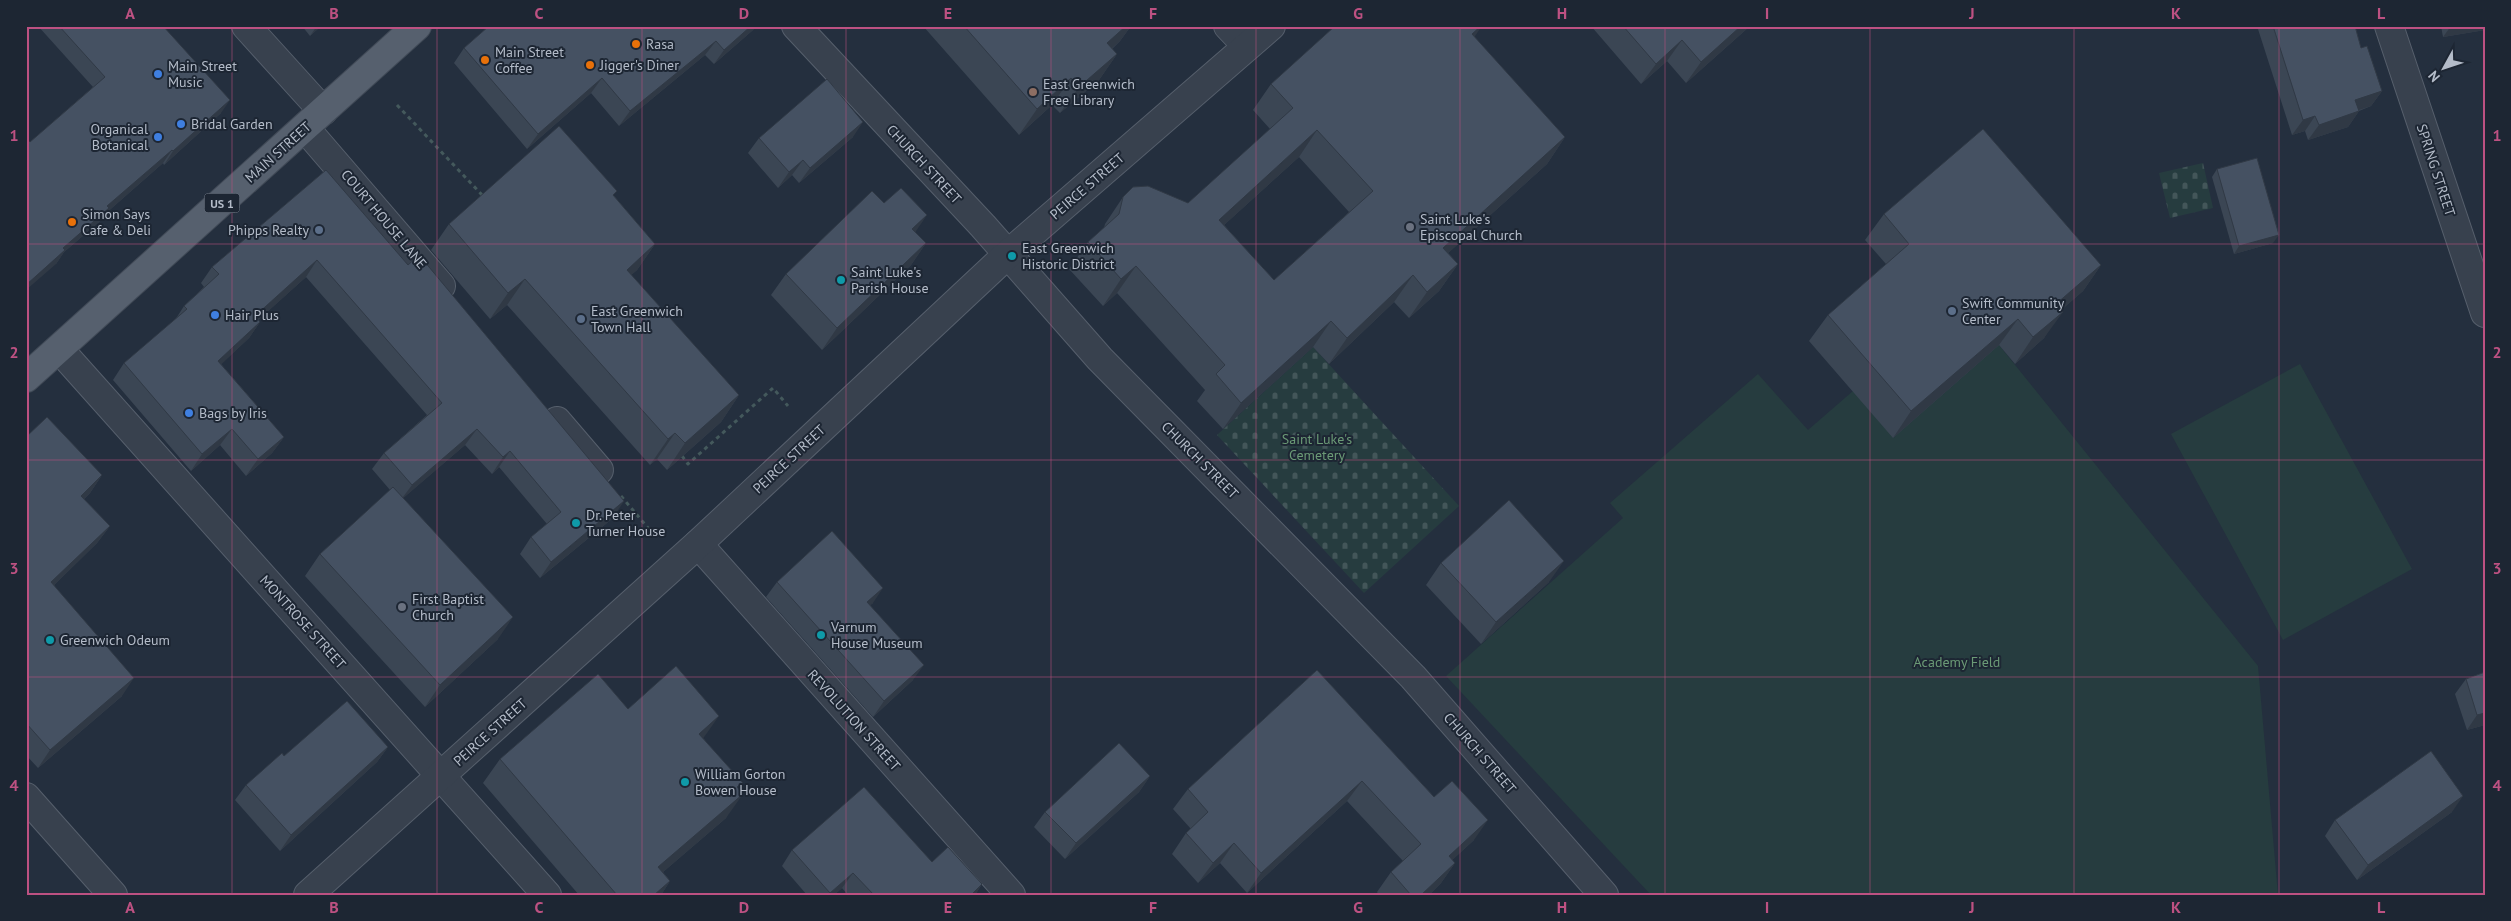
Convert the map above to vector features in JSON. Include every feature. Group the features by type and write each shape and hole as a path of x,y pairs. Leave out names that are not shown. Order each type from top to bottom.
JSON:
{"main road":[{"name":"MAIN STREET","path":"26,378 417,26"}],"street":[{"name":"COURT HOUSE LANE","path":"246,26 314,119 460,308"},
{"name":"CHURCH STREET","path":"796,26 1008,254 1100,359 1413,677 1604,895"},
{"path":"1228,26 1247,46"},
{"name":"PEIRCE STREET","path":"308,895 688,553 1008,254 1271,26"},
{"name":"SPRING STREET","path":"2389,26 2485,313"},
{"name":"MONTROSE STREET","path":"59,349 547,895"},
{"path":"544,406 599,470"},
{"name":"REVOLUTION STREET","path":"688,553 1011,895"},
{"path":"26,797 113,895"}],"path":[{"path":"397,105 487,200"},
{"path":"682,456 688,464 772,388 788,406"},
{"path":"599,470 688,553"}],"green space":[{"path":"2203,163 2213,208 2170,218 2159,173"},
{"name":"Academy Field","path":"1999,345 2258,666 2278,895 1651,895 1446,676 1623,518 1610,503 1758,374 1808,430 1853,391"},
{"name":"Saint Luke's Cemetery","path":"1313,347 1459,506 1364,593 1217,435"},
{"path":"2300,364 2412,569 2283,640 2171,434"}],"building":[{"path":"59,26 163,26 230,100 107,206 109,208 63,248 65,250 26,285 26,138 30,142 105,77"},
{"path":"489,26 751,26 724,50 716,41 630,111 602,78 538,134 464,48"},
{"path":"964,26 1126,26 1107,43 1117,54 1079,87 1071,78 1037,109"},
{"name":"Saint Luke's Episcopal Church","path":"1335,26 1481,26 1472,34 1565,137 1443,248 1458,264 1427,292 1413,275 1347,338 1331,321 1241,403 1216,374 1225,365 1136,266 1121,279 1088,242 1119,214 1123,197 1133,187 1148,186 1188,203 1293,108 1271,84","holes":["1317,130 1373,191 1274,280 1219,220"]},
{"path":"1623,26 1741,26 1701,62 1682,40 1656,64"},
{"path":"2273,26 2355,26 2361,48 2367,46 2382,91 2355,100 2359,111 2319,125 2315,116 2303,120"},
{"path":"827,79 863,122 810,168 803,160 789,172 759,138"},
{"name":"East Greenwich Town Hall","path":"559,126 617,191 613,195 655,244 627,270 739,395 685,443 675,433 668,439 525,279 508,293 449,224"},
{"name":"Swift Community Center","path":"1983,129 2101,265 2056,304 2063,312 2033,337 2018,319 1911,411 1828,315 1909,244 1884,214"},
{"path":"2257,158 2279,235 2239,246 2217,169"},
{"path":"326,170 408,265 419,255 624,501 551,562 531,537 561,512 510,451 503,457 477,429 412,485 384,453 442,403 317,260 255,316 260,322 218,361 284,437 258,459 232,429 202,454 124,363 187,309 184,306 219,274 212,267"},
{"name":"Saint Luke's Parish House","path":"901,188 927,215 912,229 926,243 837,328 786,274 872,191 884,203"},
{"path":"47,417 102,475 81,496 110,526 51,582 134,678 50,750 26,723 26,437"},
{"name":"First Baptist Church","path":"393,487 513,617 440,685 320,554"},
{"path":"1509,500 1564,561 1496,622 1441,563"},
{"name":"Varnum House Museum","path":"832,531 883,588 867,602 924,665 884,701 777,582"},
{"path":"676,666 719,716 699,734 743,783 737,787 743,794 658,867 670,881 654,895 617,895 500,759 598,674 628,709"},
{"path":"1317,670 1434,797 1452,781 1488,820 1449,856 1455,863 1421,895 1411,895 1391,872 1421,844 1362,781 1261,873 1234,843 1213,863 1186,833 1208,812 1188,789"},
{"path":"2485,672 2485,713 2477,715 2466,679"},
{"path":"347,701 388,747 291,835 246,785 282,753 284,756"},
{"path":"1119,743 1150,776 1076,843 1045,812"},
{"path":"2431,751 2463,796 2368,865 2335,820"},
{"path":"864,787 932,862 948,847 982,884 971,895 874,895 853,873 830,893 792,850"}],"place":[{"name":"Rasa","path":"636,44"},
{"name":"Main Street Coffee","path":"485,60"},
{"name":"Jigger's Diner","path":"590,65"},
{"name":"Main Street Music","path":"158,74"},
{"name":"East Greenwich Free Library","path":"1033,92"},
{"name":"Bridal Garden","path":"181,124"},
{"name":"Organical Botanical","path":"158,137"},
{"name":"Simon Says Cafe & Deli","path":"72,222"},
{"name":"Saint Luke's Episcopal Church","path":"1410,227"},
{"name":"Phipps Realty","path":"319,230"},
{"name":"East Greenwich Historic District","path":"1012,256"},
{"name":"Saint Luke's Parish House","path":"841,280"},
{"name":"Swift Community Center","path":"1952,311"},
{"name":"Hair Plus","path":"215,315"},
{"name":"East Greenwich Town Hall","path":"581,319"},
{"name":"Bags by Iris","path":"189,413"},
{"name":"Dr. Peter Turner House","path":"576,523"},
{"name":"First Baptist Church","path":"402,607"},
{"name":"Varnum House Museum","path":"821,635"},
{"name":"Greenwich Odeum","path":"50,640"},
{"name":"William Gorton Bowen House","path":"685,782"}]}
